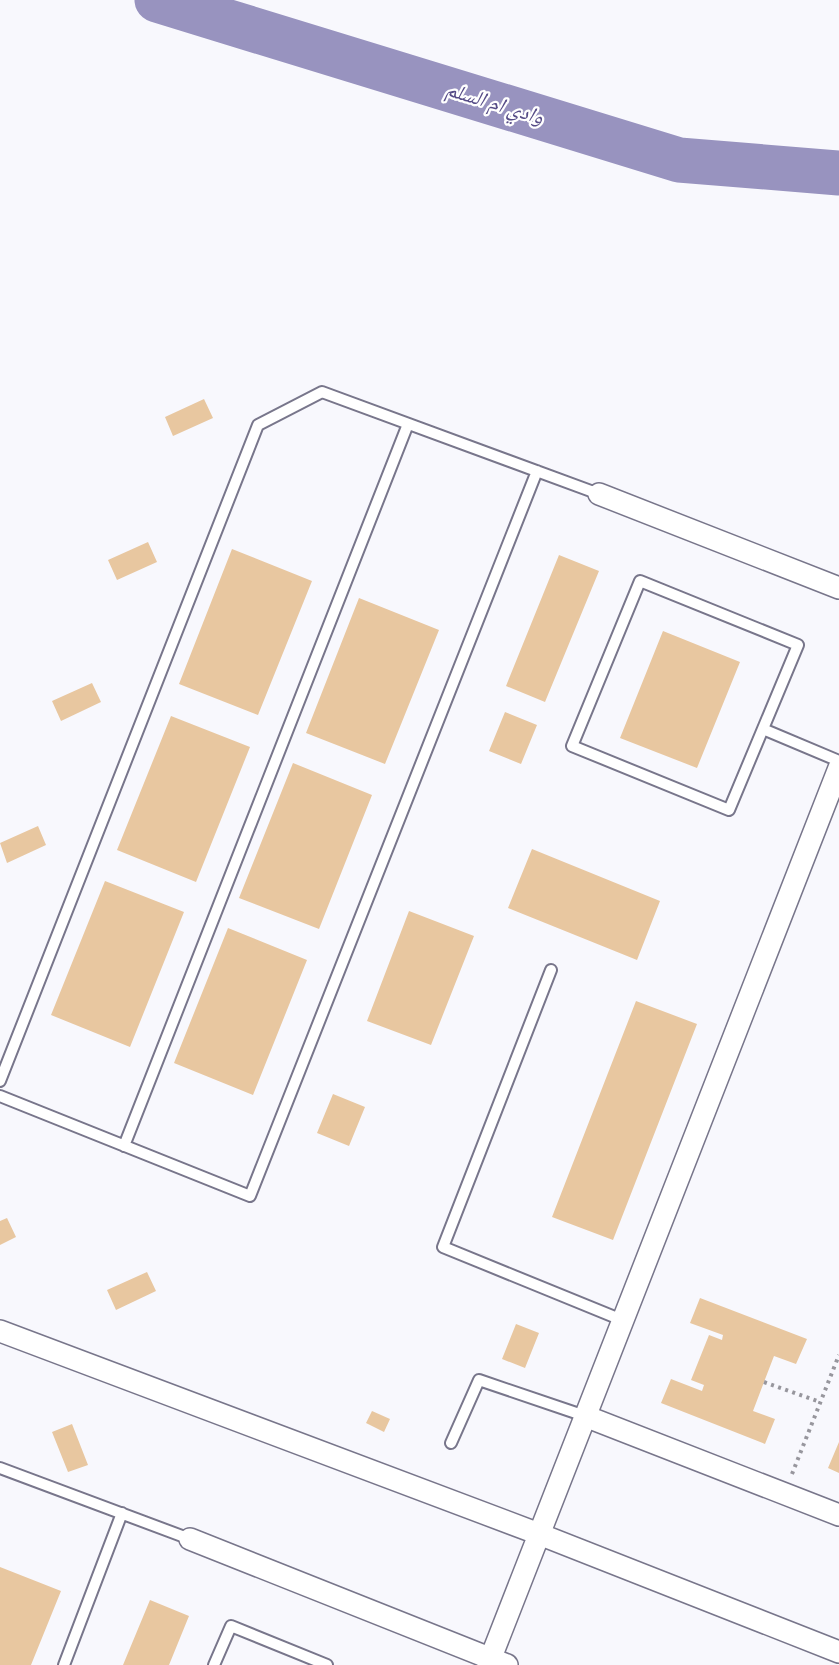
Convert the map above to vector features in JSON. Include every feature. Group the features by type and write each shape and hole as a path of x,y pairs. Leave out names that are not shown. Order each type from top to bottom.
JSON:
{"street":[{"path":"599,494 839,588"},
{"path":"190,1539 495,1663 539,1534 839,768"},
{"path":"0,1331 539,1534 839,1652"},
{"path":"585,1416 839,1515"}],"lane":[{"path":"0,1081 258,425 322,392 599,494"},
{"path":"124,1146 408,424"},
{"path":"0,1096 250,1197 537,471"},
{"path":"640,580 798,645 763,729 729,810 572,746 640,580"},
{"path":"763,729 839,761"},
{"path":"551,970 443,1247 622,1320"},
{"path":"451,1443 479,1380 585,1416"},
{"path":"0,1468 190,1539"},
{"path":"64,1665 122,1513"},
{"path":"214,1665 231,1626 327,1665"}],"path":[{"path":"790,1478 839,1355"},
{"path":"764,1382 820,1402"}],"building":[{"path":"204,399 213,418 173,436 165,417"},
{"path":"148,542 157,562 117,580 108,560"},
{"path":"232,549 312,581 258,715 179,684"},
{"path":"559,555 599,571 545,702 506,686"},
{"path":"359,598 439,630 385,764 306,733"},
{"path":"663,631 740,662 697,768 620,738"},
{"path":"92,683 101,702 61,721 52,701"},
{"path":"505,712 537,725 521,764 489,751"},
{"path":"171,716 250,747 196,882 117,850"},
{"path":"293,763 372,795 319,929 239,898"},
{"path":"38,826 46,845 7,863 0,843"},
{"path":"532,849 660,901 637,960 508,908"},
{"path":"105,881 184,912 130,1047 51,1015"},
{"path":"409,911 474,936 431,1045 367,1021"},
{"path":"228,928 307,960 253,1095 174,1063"},
{"path":"636,1001 697,1024 613,1240 552,1217"},
{"path":"333,1094 365,1107 349,1146 317,1133"},
{"path":"7,1218 16,1237 0,1245 0,1221"},
{"path":"147,1272 156,1291 116,1310 107,1290"},
{"path":"700,1298 807,1339 796,1364 774,1356 753,1411 775,1419 765,1444 661,1403 671,1379 702,1391 704,1385 691,1380 709,1335 722,1340 723,1335 690,1323"},
{"path":"516,1324 539,1333 525,1368 502,1359"},
{"path":"372,1411 390,1419 384,1432 366,1423"},
{"path":"72,1424 88,1465 68,1472 52,1432"},
{"path":"839,1442 839,1473 828,1468"},
{"path":"0,1567 61,1591 31,1665 0,1665"},
{"path":"150,1600 189,1616 169,1665 123,1665"}],"waterway":[{"name":"وادي ام السلم","path":"157,0 679,160 839,173"}]}
